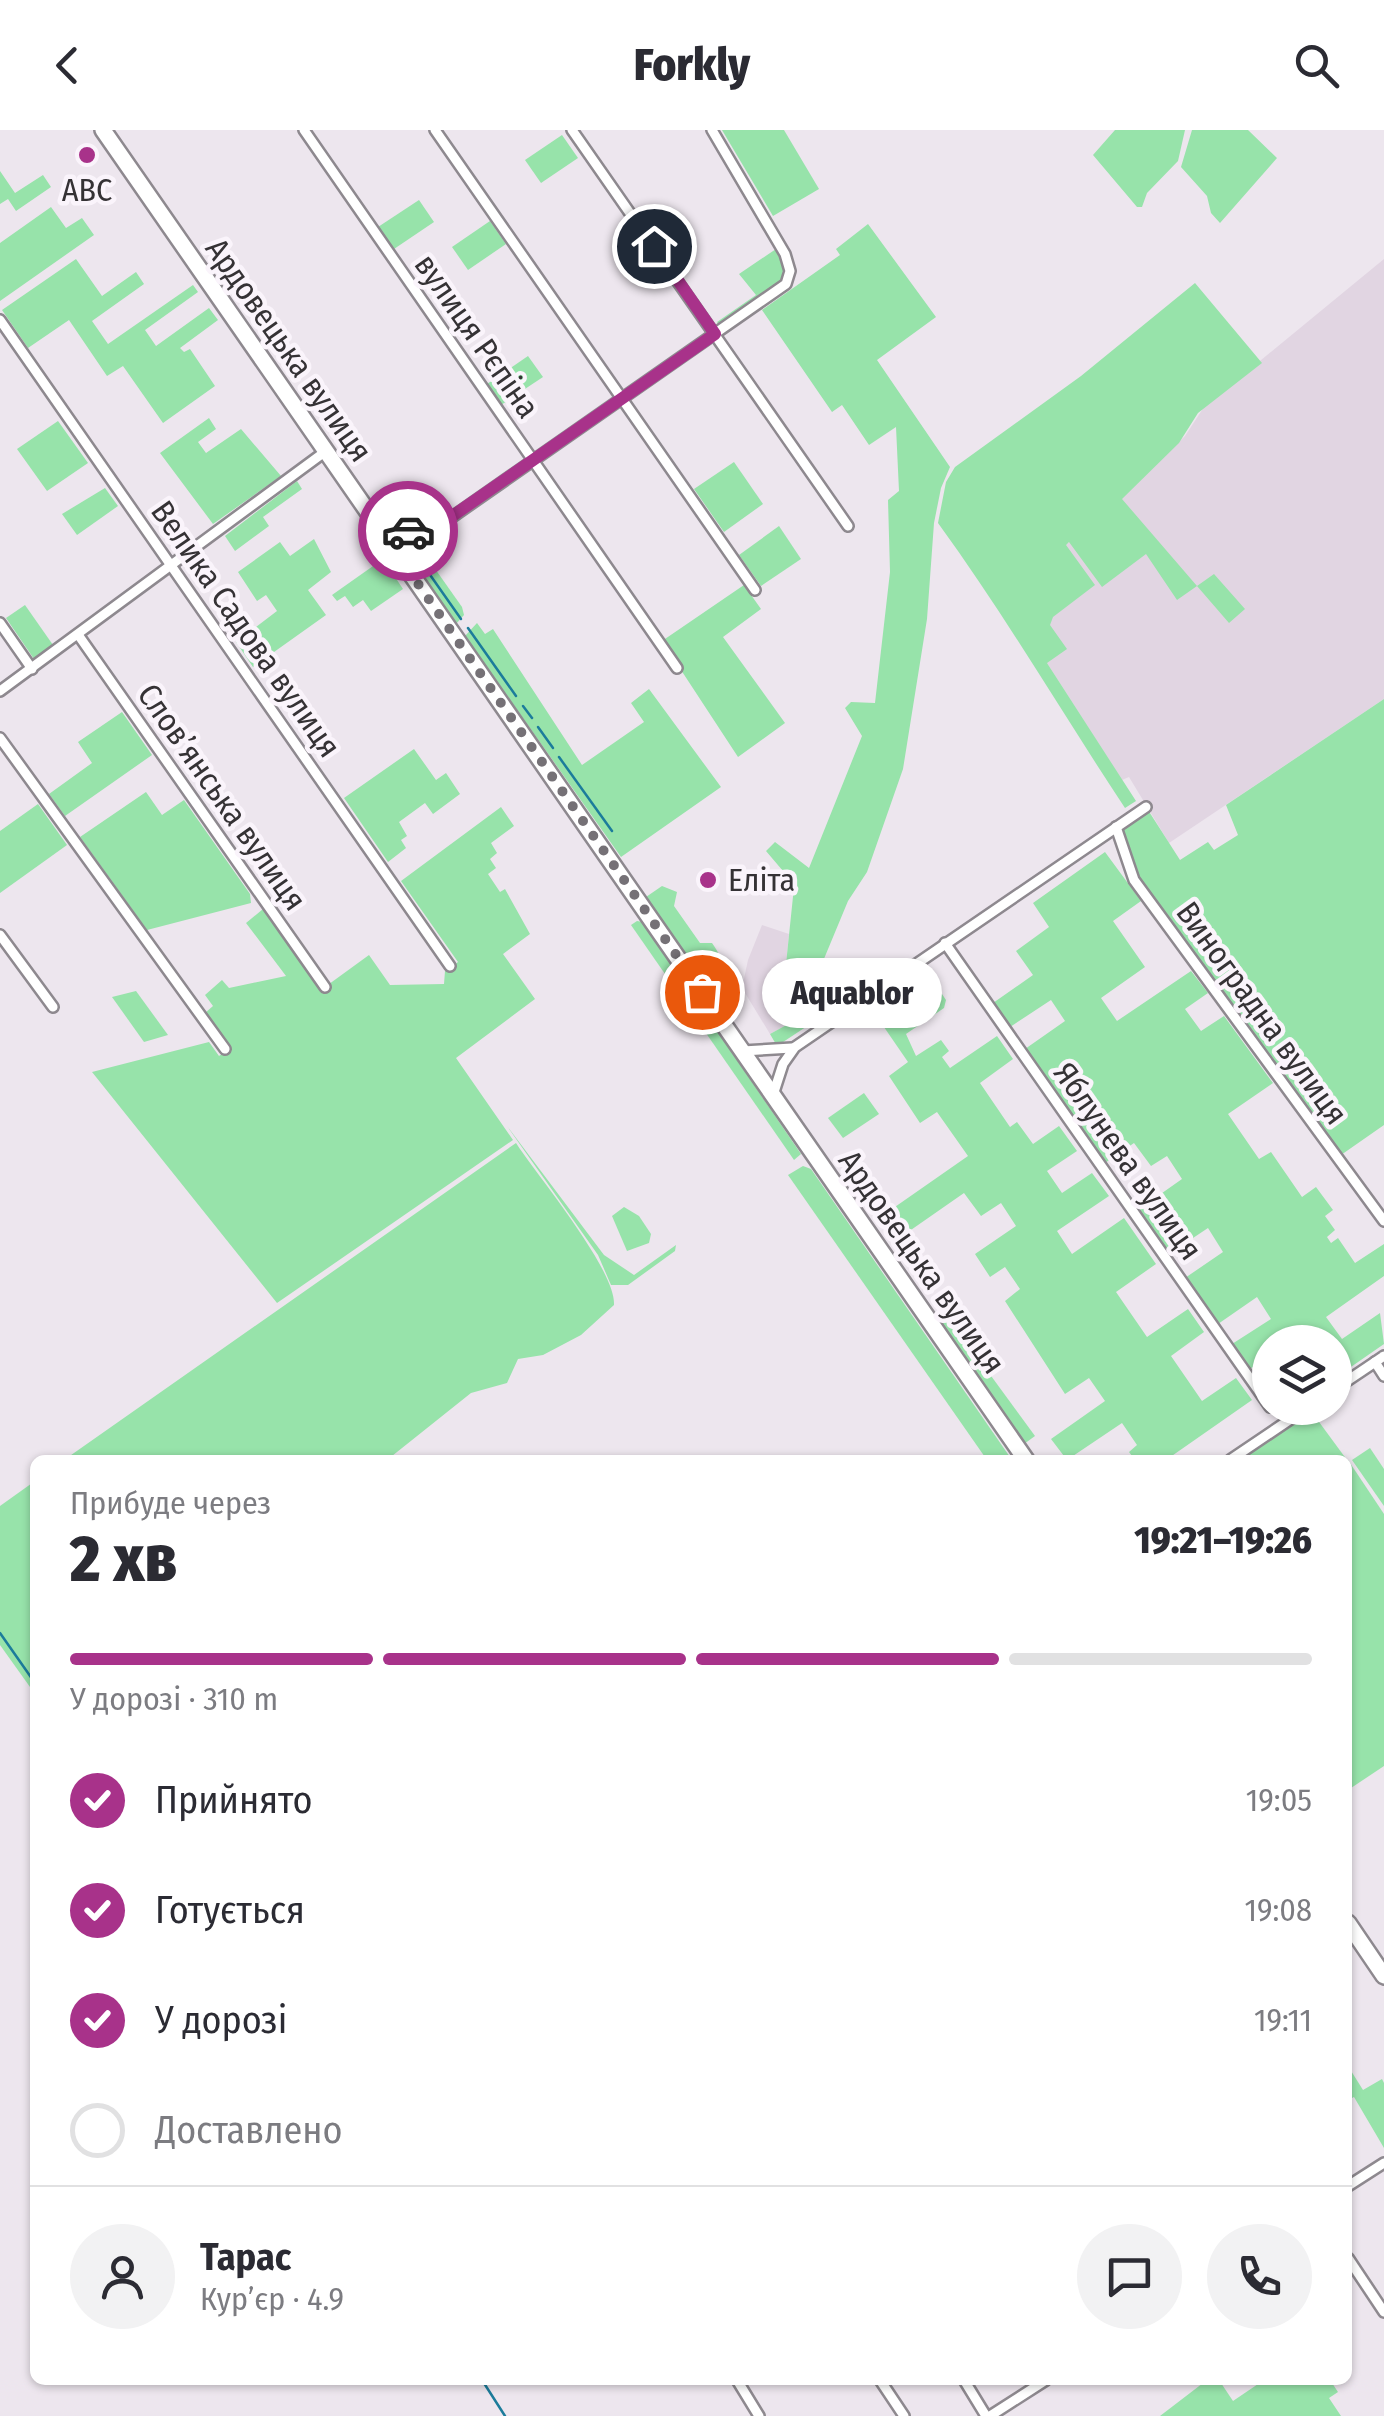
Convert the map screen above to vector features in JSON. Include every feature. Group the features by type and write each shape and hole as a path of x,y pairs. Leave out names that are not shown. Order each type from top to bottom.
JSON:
{"highway":[{"name":"Ардовецька вулиця","path":"103,130 1023,1455"},
{"path":"1352,1929 1384,1976"}],"street":[{"name":"вулиця Рєпіна","path":"304,130 677,668"},
{"path":"436,130 755,590"},
{"path":"572,130 848,526"},
{"path":"382,532 429,532 786,284 790,271 785,254 712,130"},
{"name":"Велика Садова вулиця","path":"0,322 450,966"},
{"path":"0,691 326,451"},
{"path":"0,623 32,669"},
{"name":"Словʼянська вулиця","path":"79,636 324,987"},
{"path":"0,738 225,1049"},
{"path":"773,1095 783,1064 795,1047 1146,807"},
{"name":"Виноградна вулиця","path":"1116,828 1134,880 1384,1221"},
{"path":"0,935 53,1007"},
{"name":"Яблунева вулиця","path":"947,945 1252,1381"},
{"path":"742,1051 795,1047"},
{"path":"1352,1377 1379,1359 1384,1376"},
{"path":"1237,1455 1281,1425"},
{"path":"1352,2183 1384,2163"},
{"path":"1352,2264 1384,2312"},
{"path":"740,2385 760,2416"},
{"path":"883,2385 904,2416"},
{"path":"967,2385 988,2416 1038,2385"}],"shaded area":[{"path":"1384,259 1384,699 1169,843 1129,777 1122,780 1004,596 1121,499 1185,436 1204,407"},
{"path":"762,925 789,934 786,964 808,984 801,1017 770,1034 742,988"}],"green space":[{"path":"722,130 784,130 819,189 773,216"},
{"path":"1115,130 1185,130 1178,161 1147,193 1142,207 1137,207 1093,155"},
{"path":"1192,130 1248,130 1277,158 1220,223 1211,213 1207,196 1181,167"},
{"path":"562,135 578,158 541,183 525,160"},
{"path":"0,171 15,193 43,175 51,187 16,211 8,199 0,204"},
{"path":"419,200 434,222 394,249 378,227"},
{"path":"51,207 66,228 82,218 94,235 0,301 0,243"},
{"path":"490,221 506,244 468,270 452,247"},
{"path":"868,224 936,317 877,360 950,467 934,523 927,619 903,769 867,872 848,901 821,966 818,988 824,1015 777,1046 770,1034 801,1017 808,985 786,964 794,887 778,885 783,871 766,851 775,842 809,868 862,736 845,708 851,702 875,703 890,572 888,500 899,491 896,427 869,445 842,405 832,412 762,310 840,255 836,249"},
{"path":"776,249 784,265 781,282 720,326 717,322 756,295 739,274"},
{"path":"76,259 102,296 136,272 144,284 92,321 108,344 193,285 198,292 145,330 156,346 209,308 218,320 180,348 184,352 190,349 215,386 163,423 123,366 107,376 69,320 28,348 2,310"},
{"path":"1195,283 1262,363 1198,413 1179,443 1122,499 1197,586 1177,600 1146,554 1102,587 1069,542 1066,545 1095,585 1053,617 1050,625 1067,649 1047,663 1136,801 1125,808 938,523 946,482 955,467 1081,376"},
{"path":"528,356 543,377 501,405 487,384"},
{"path":"209,418 216,429 198,442 206,453 241,429 281,476 213,524 160,453"},
{"path":"58,421 88,463 47,491 17,449"},
{"path":"734,462 763,504 724,532 694,489"},
{"path":"297,481 302,489 263,517 269,526 235,551 225,536"},
{"path":"105,488 118,506 77,535 62,514"},
{"path":"779,526 801,559 761,586 739,555"},
{"path":"403,537 414,539 462,607 464,615 456,624 400,544"},
{"path":"314,539 331,572 308,590 326,615 253,667 236,642 277,611 266,595 257,601 238,572 280,542 290,556"},
{"path":"383,559 403,589 371,611 363,600 353,607 345,596 337,601 332,595"},
{"path":"1214,574 1245,609 1229,623 1197,586"},
{"path":"744,585 761,609 723,637 785,723 738,757 662,641"},
{"path":"25,605 53,645 34,659 6,618"},
{"path":"477,623 485,634 493,629 582,765 644,722 631,703 649,689 721,787 621,857 465,636"},
{"path":"1384,699 1384,1125 1341,1155 1141,885 1121,830 1148,810 1180,860 1208,842 1214,850 1238,835 1226,805"},
{"path":"122,712 152,755 65,816 49,794 92,763 78,742"},
{"path":"414,749 436,780 446,773 460,794 433,814 425,803 399,822 407,836 401,840 406,848 388,862 344,798"},
{"path":"146,792 162,815 184,800 250,894 251,903 147,930 80,837"},
{"path":"38,804 67,845 0,893 0,831"},
{"path":"501,807 514,826 491,843 497,853 490,859 496,868 488,874 500,892 505,889 530,934 503,954 535,999 456,1058 513,1140 277,1303 92,1072 209,1042 219,1056 230,1048 205,1013 213,1006 205,995 222,980 229,988 286,976 246,923 263,909 325,987 369,955 390,985 444,984 445,971 458,962 401,881"},
{"path":"1105,852 1141,901 1113,921 1145,967 1101,998 1117,1021 1191,971 1208,993 1185,1009 1201,1031 1224,1016 1273,1083 1228,1114 1259,1159 1271,1152 1302,1197 1316,1187 1333,1210 1325,1216 1335,1230 1327,1237 1331,1243 1338,1238 1355,1263 1384,1244 1384,1276 1326,1317 1332,1325 1262,1325 1271,1319 1257,1297 1218,1324 1185,1278 1223,1252 1208,1228 1169,1254 1138,1210 1182,1179 1167,1156 1151,1166 1134,1143 1105,1163 1025,1049 1065,1021 1051,1000 1010,1027 993,1003 1033,975 1016,951 1049,927 1033,903"},
{"path":"662,886 677,892 674,906 700,943 712,943 721,957 730,982 729,1006 719,1004 646,897"},
{"path":"643,922 801,1154 794,1160 631,925"},
{"path":"930,976 946,1000 944,1008 906,1034 916,1056 941,1040 949,1051 942,1057 950,1068 997,1036 1013,1059 980,1083 1010,1127 1017,1122 1033,1144 1059,1126 1077,1151 1047,1171 1062,1193 1092,1173 1109,1196 1057,1231 1072,1254 1124,1218 1156,1264 1116,1292 1147,1337 1188,1309 1204,1332 1171,1356 1202,1401 1236,1378 1252,1400 1173,1455 1131,1455 1129,1452 1137,1445 1122,1423 1074,1455 1063,1455 1051,1439 1105,1401 1089,1378 1065,1394 1005,1301 1020,1289 1005,1267 990,1277 975,1254 1016,1226 1001,1203 981,1216 964,1193 908,1232 892,1209 968,1156 937,1112 920,1123 889,1076 908,1062 875,1014"},
{"path":"136,991 168,1035 144,1042 112,997"},
{"path":"864,1093 879,1114 843,1138 828,1118"},
{"path":"507,1126 604,1255 634,1275 676,1245 675,1251 628,1285 611,1285 598,1255"},
{"path":"516,1143 590,1248 611,1289 614,1305 581,1335 543,1355 518,1359 507,1383 471,1393 393,1455 71,1455"},
{"path":"803,1166 811,1169 1009,1455 984,1455 788,1175"},
{"path":"624,1207 639,1216 651,1234 649,1243 627,1251 612,1216"},
{"path":"1380,1313 1384,1344 1352,1366 1352,1332"},
{"path":"948,1317 1035,1436 1024,1444 939,1323"},
{"path":"1252,1331 1252,1368 1250,1369 1232,1344"},
{"path":"1289,1425 1321,1425 1343,1455 1247,1455"},
{"path":"1370,1448 1384,1469 1384,1506 1352,1460"},
{"path":"1352,1466 1384,1514 1384,1766 1352,1787"},
{"path":"30,1485 30,1687 0,1645 0,1506"},
{"path":"1352,2072 1363,2090 1382,2079 1384,2148 1354,2097"},
{"path":"1200,2385 1222,2385 1233,2401 1257,2385 1333,2385 1338,2392 1329,2398 1341,2416 1160,2416"}],"waterway":[{"path":"407,542 461,619"},
{"path":"468,628 516,696"},
{"path":"523,706 532,718"},
{"path":"538,727 553,748"},
{"path":"559,757 612,831"},
{"path":"0,1633 30,1676"},
{"path":"485,2385 505,2416"}],"way so far":[{"path":"408,531 382,532 702,992"}],"place":[{"name":"ABC","path":"87,155"},
{"name":"Еліта","path":"708,880"},
{"name":"Aquablor","path":"702,992"}],"route":[{"path":"408,531 424,533 435,528 715,334 654,246"}]}
